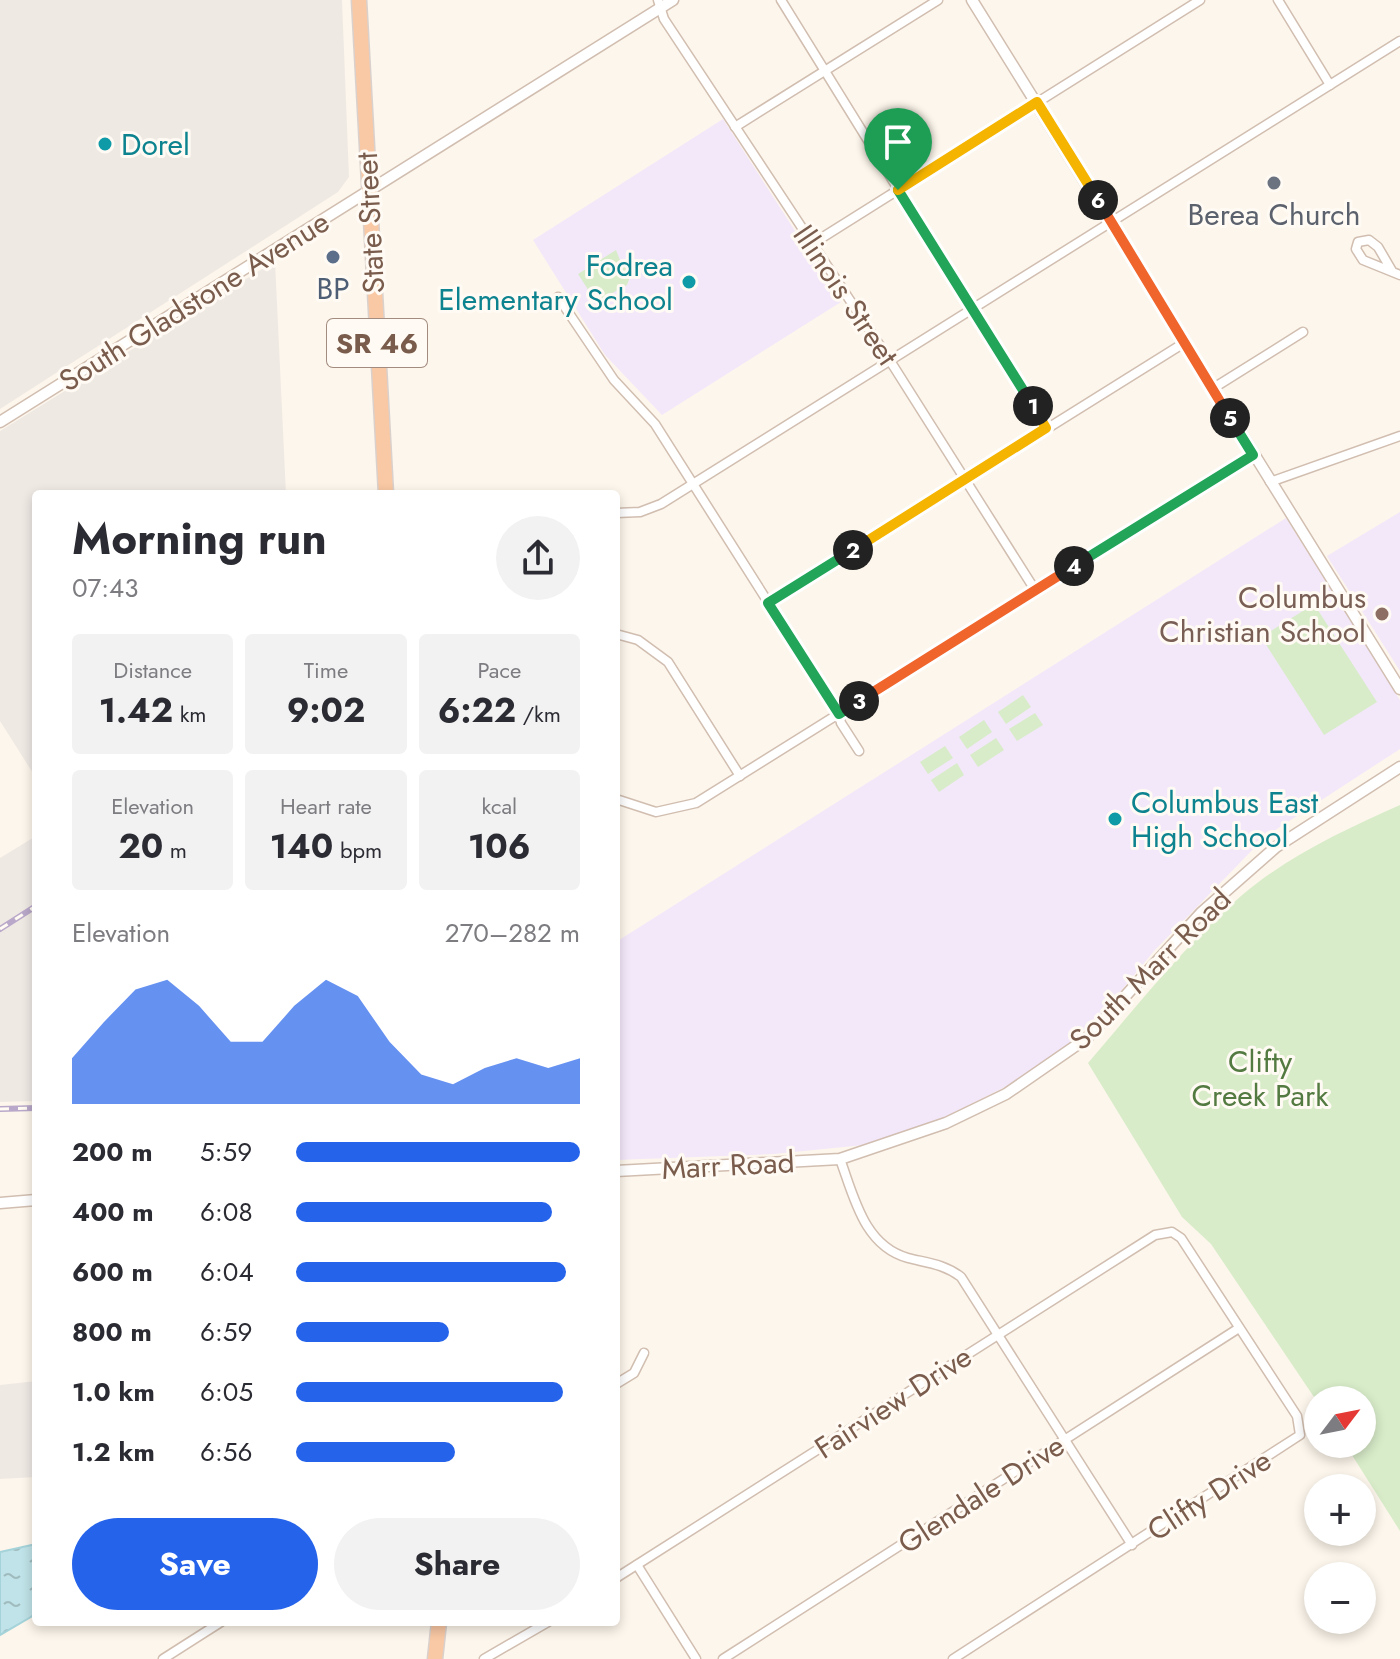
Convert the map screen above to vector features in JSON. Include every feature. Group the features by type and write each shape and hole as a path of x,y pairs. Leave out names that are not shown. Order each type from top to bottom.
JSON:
{"highway":[{"name":"State Street","path":"359,0 386,490"},
{"path":"436,1659 439,1626"}],"street":[{"name":"South Gladstone Avenue","path":"0,422 659,4 673,0"},
{"path":"781,0 1046,428"},
{"path":"735,127 938,0"},
{"path":"972,0 1400,689"},
{"path":"812,244 1200,0"},
{"path":"1278,0 1330,85"},
{"name":"Illinois Street","path":"659,4 735,127 890,361 1035,590"},
{"path":"620,513 640,512 661,504 1400,41"},
{"path":"1369,240 1378,247 1396,273 1382,270 1358,256 1358,242 1369,240"},
{"path":"558,297 606,370 655,424 839,714 841,723 859,751"},
{"path":"1212,389 1303,332"},
{"path":"768,603 1184,343"},
{"path":"1270,482 1400,436"},
{"path":"620,801 644,810 676,810 696,803 1253,455"},
{"path":"620,635 638,640 668,662 740,776"},
{"name":"South Marr Road","path":"840,1159 946,1123 1006,1094 1087,1038 1201,913 1266,856 1400,767"},
{"path":"840,1159 863,1220 874,1236 905,1257 951,1270 966,1285 1132,1545"},
{"name":"Marr Road","path":"620,1171 840,1159"},
{"path":"0,1203 32,1200"},
{"name":"Fairview Drive","path":"620,1576 1155,1235 1172,1232"},
{"name":"Clifty Drive","path":"953,1659 1300,1435 1297,1416 1181,1238 1172,1232"},
{"name":"Glendale Drive","path":"723,1659 1239,1328"},
{"path":"620,1382 634,1373 644,1353"},
{"path":"637,1565 696,1659"},
{"path":"199,1626 203,1633"},
{"path":"163,1659 214,1626"},
{"path":"484,1659 541,1626"}],"shaded area":[{"path":"0,0 342,0 349,177 338,192 0,409"},
{"name":"Fodrea Elementary School","path":"723,119 841,302 662,415 605,355 533,240"},
{"path":"275,261 286,490 32,490 32,772 0,721 0,431"},
{"name":"Columbus Christian School","path":"1400,512 1400,671 1327,556"},
{"name":"Columbus East High School","path":"1286,518 1400,700 1400,749 1266,836 1154,951 1101,1015 1066,1046 1013,1083 941,1119 864,1145 774,1154 620,1160 620,939"},
{"path":"32,838 32,1101 0,1102 0,858"},
{"path":"32,1381 32,1477 0,1479 0,1385"}],"green space":[{"path":"616,250 620,260 634,266 627,285 596,302 578,274"},
{"path":"1314,604 1377,702 1324,735 1261,637"},
{"path":"1023,695 1031,707 1006,724 998,712"},
{"path":"1035,713 1043,725 1017,741 1009,729"},
{"path":"984,720 992,732 967,749 959,737"},
{"path":"996,738 1004,750 978,767 970,755"},
{"path":"945,746 953,758 928,774 920,762"},
{"path":"957,763 964,775 939,792 931,780"},
{"name":"Clifty Creek Park","path":"1400,805 1400,1531 1376,1493 1376,1474 1364,1474 1354,1458 1376,1458 1376,1386 1307,1386 1211,1244 1182,1217 1088,1063 1220,915 1259,882 1337,834"}],"water":[{"path":"32,1545 32,1616 0,1635 0,1552"}],"railway":[{"path":"0,929 32,909"},
{"path":"0,1109 32,1108"}],"place":[{"name":"Dorel","path":"105,144"},
{"name":"Berea Church","path":"1274,183"},
{"name":"BP","path":"333,257"},
{"name":"Fodrea Elementary School","path":"689,282"},
{"name":"Columbus Christian School","path":"1382,614"},
{"name":"Columbus East High School","path":"1115,819"}],"route":[{"path":"1037,102 1253,455 839,714 768,603 1046,428 898,190 1037,102"}]}
